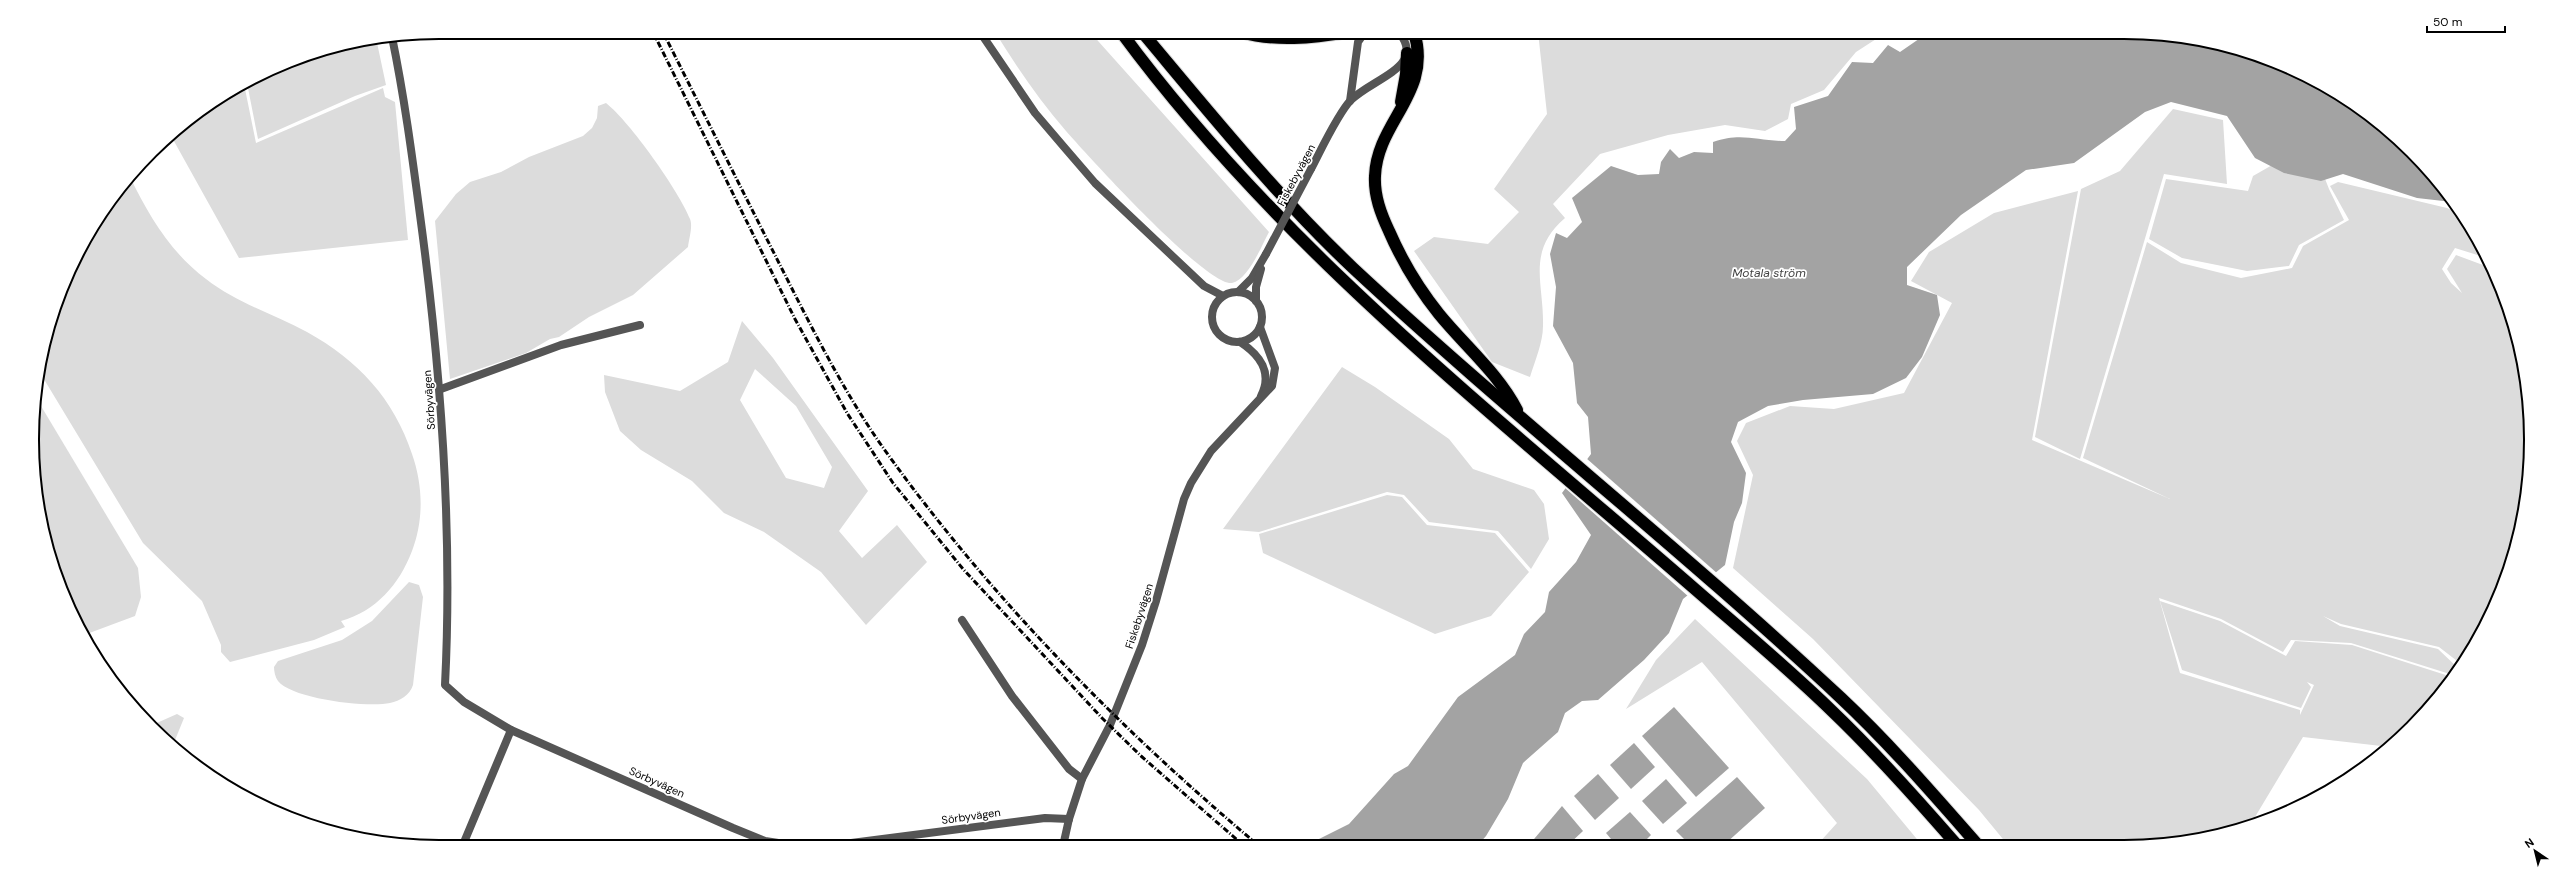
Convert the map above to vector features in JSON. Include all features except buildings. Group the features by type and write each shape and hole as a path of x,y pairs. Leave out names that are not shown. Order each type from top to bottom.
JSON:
{"highway":[{"path":"1118,39 1152,71"},
{"path":"1127,39 1238,174 1282,221 1409,339 1832,710 1902,782 1953,840"},
{"path":"1148,39 1249,159 1301,215 1351,265 1520,416 1842,699 1915,772 1974,840"},
{"path":"1415,39 1417,51 1415,81 1410,94 1399,111 1378,152 1375,191 1384,221 1421,290 1439,314 1506,389 1520,416"},
{"path":"1399,111 1406,74 1406,49"}],"street":[{"path":"985,39 1035,113 1100,188 1204,286 1224,296"},
{"name":"Fiskebyvägen","path":"1350,101 1358,42 1360,39"},
{"path":"1401,39 1406,49"},
{"name":"Fiskebyvägen","path":"1238,292 1249,282 1265,257 1311,169 1350,101 1371,84 1397,68 1406,49 1408,39"},
{"name":"Sörbyvägen","path":"393,42 414,168 441,389 447,599 445,685 464,702 511,730 762,840"},
{"name":"Fiskebyvägen","path":"1256,301 1256,287 1265,257"},
{"path":"1204,286 1214,308"},
{"path":"1238,292 1248,295 1256,301 1262,316 1260,327 1252,337 1240,342 1228,340 1218,332 1212,321 1214,308 1224,296 1238,292"},
{"path":"441,389 561,345 640,325"},
{"name":"Fiskebyvägen","path":"1064,840 1069,819 1082,779 1112,720 1142,644 1156,601 1184,499 1191,483 1211,451 1267,394 1276,377 1273,358 1260,327"},
{"name":"Fiskebyvägen","path":"1240,342 1256,355 1266,372 1264,388 1256,406"},
{"path":"962,620 1012,696 1069,769 1082,779"},
{"path":"465,840 511,730"},
{"name":"Sörbyvägen","path":"895,840 1045,818 1069,819"}],"shaded area":[{"path":"999,39 1096,39 1269,232 1254,261 1244,276 1232,283 1219,279 1198,264 1174,243 1121,191 1056,120 1011,58"},
{"path":"1539,39 1876,39 1856,52 1824,90 1791,104 1788,119 1765,131 1725,125 1668,135 1600,154 1553,204 1565,218 1553,231 1545,243 1541,256 1540,281 1543,310 1543,332 1530,377 1492,362 1414,251 1434,237 1488,244 1519,212 1494,189 1547,114"},
{"path":"377,44 386,85 355,96 258,139 248,88 286,69 311,60"},
{"path":"383,88 385,97 395,102 408,240 239,258 173,140 217,106 245,90 256,143"},
{"path":"606,103 628,125 676,192 691,222 688,247 633,295 589,317 559,337 550,339 526,353 450,379 435,221 456,194 470,182 501,172 529,157 583,136 592,128 597,118 598,106"},
{"path":"2173,109 2223,120 2227,184 2164,174 2080,459 2035,437 2081,189 2120,171"},
{"path":"2311,143 2329,189 2344,220 2299,245 2289,266 2247,271 2182,258 2149,239 2166,179 2248,191 2253,176"},
{"path":"133,182 153,220 162,233 193,269 230,295 307,332 325,343 358,368 372,383 395,416 404,434 416,466 421,502 419,527 412,551 400,575 385,595 365,611 354,617 341,621 345,627 314,640 230,662 221,652 221,645 202,601 143,543 44,379 53,336 69,286 80,262 106,217"},
{"path":"2338,182 2452,210 2479,256 2455,248 2442,269 2451,283 2462,293 2447,269 2456,255 2485,266 2503,311 2521,387 2524,440 2523,466 2521,492 2510,543 2494,593 2483,617 2457,661 2439,647 2341,624 2323,616 2340,626 2438,649 2455,665 2448,674 2351,643 2291,640 2283,652 2221,619 2159,598 2180,673 2300,710 2300,715 2314,685 2307,682 2311,687 2301,708 2182,670 2160,601 2220,621 2286,656 2295,641 2352,645 2447,675 2425,704 2381,746 2303,737 2254,818 2227,826 2176,837 2124,840 2004,840 1979,810 1813,639 1733,568 1753,475 1737,441 1746,423 1790,406 1834,409 1904,393 1952,303 1911,281 1929,252 1994,213 2078,191 2032,440 2170,499 2083,458 2147,242 2181,263 2241,278 2292,268 2303,246 2349,220 2330,186"},
{"path":"742,321 773,358 868,491 839,531 862,558 897,525 927,562 866,625 821,572 764,532 724,513 692,481 641,450 620,431 605,392 604,375 680,391 728,362","holes":["755,369 796,406 832,467 824,488 786,478 740,400"]},
{"path":"1342,367 1375,387 1449,439 1473,469 1534,490 1544,504 1549,539 1531,569 1498,531 1429,522 1404,495 1387,492 1259,532 1223,529"},
{"path":"41,405 138,568 141,597 135,616 89,633 69,593 53,543 42,492 39,440"},
{"path":"1387,495 1402,497 1427,525 1495,533 1529,572 1491,616 1435,634 1263,553 1259,534"},
{"path":"409,582 419,585 423,597 413,685 410,692 404,697 394,702 379,704 331,701 298,693 278,681 274,667 278,661 342,640 372,621"},
{"path":"1695,619 1867,779 1918,840 1822,840 1837,823 1702,662 1626,709 1656,660"},
{"path":"177,714 184,718 175,741 156,723"}],"water":[{"name":"Motala ström","path":"1919,39 2124,39 2176,42 2227,53 2277,69 2301,80 2346,106 2388,138 2407,156 2425,175 2445,201 2417,198 2343,174 2321,181 2284,173 2255,158 2227,116 2171,102 2145,112 2074,163 2026,170 1961,215 1907,267 1907,285 1937,295 1940,315 1922,357 1906,378 1873,394 1803,400 1768,406 1738,422 1731,442 1746,473 1742,503 1734,522 1725,565 1683,599 1669,633 1644,660 1598,700 1582,701 1565,713 1558,732 1523,763 1508,799 1482,840 1317,840 1349,824 1394,774 1408,766 1458,697 1515,655 1524,634 1545,612 1549,592 1576,562 1591,535 1562,493 1591,454 1588,417 1577,403 1573,363 1553,326 1556,287 1550,254 1556,233 1567,238 1582,222 1572,198 1611,166 1638,175 1659,174 1661,162 1670,149 1679,158 1694,152 1713,153 1713,142 1723,139 1741,137 1785,141 1796,129 1794,107 1828,96 1852,62 1873,63 1888,45 1900,52"},
{"path":"1674,707 1729,768 1696,797 1642,736"},
{"path":"1634,743 1655,767 1631,789 1610,765"},
{"path":"1598,774 1619,798 1595,820 1574,796"},
{"path":"1737,777 1765,808 1729,840 1685,840 1676,831"},
{"path":"1666,779 1687,803 1663,824 1642,801"},
{"path":"1562,806 1583,831 1573,840 1533,840"},
{"path":"1630,812 1651,835 1646,840 1612,840 1606,833"}],"pier":[{"path":"1586,458 1718,574 1689,597 1564,487"}],"railway":[{"path":"656,39 795,319 847,413 893,483 963,569 1102,718 1141,756 1237,840"},
{"path":"666,39 765,236 844,387 873,434 889,456 929,510 972,562 1062,662 1157,756 1252,840"}]}
